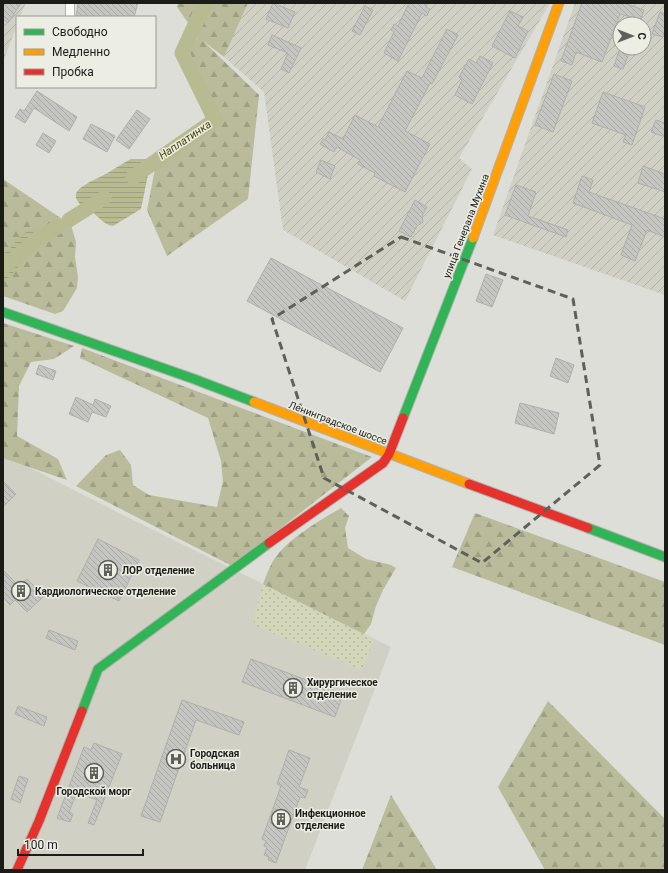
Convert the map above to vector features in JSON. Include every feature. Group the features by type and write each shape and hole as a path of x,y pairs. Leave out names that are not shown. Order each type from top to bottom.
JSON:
{"street":[{"path":"70,3 70,16"},
{"name":"улица Генерала Мухина","path":"389,454 484,209 558,3"},
{"name":"Ленинградское шоссе","path":"3,312 194,379 389,454 665,557"},
{"path":"17,870 39,821 98,669 275,538 383,463 389,454"}],"highlighted area":[{"path":"401,237 573,299 600,465 482,563 324,478 272,319"}],"shaded area":[{"path":"3,3 26,3 20,16 16,16 16,28 3,62"},
{"path":"248,3 550,3 459,158 472,169 405,301 283,230 264,92 224,57"},
{"path":"575,3 665,3 665,295 493,235"},
{"path":"131,159 146,159 150,165 141,209 113,226 109,225 81,205 77,200 76,195 78,190 88,183"},
{"path":"29,230 33,230 33,236 28,251 14,272 3,281 3,254"},
{"name":"Городская больница","path":"3,454 391,647 305,870 3,870"},
{"path":"263,584 374,639 362,670 257,627 254,623 254,618"}],"green space":[{"path":"178,3 248,3 224,57 202,40 259,95 248,199 167,256 147,210 155,169 219,124 189,53 198,37 177,7"},
{"path":"3,179 71,225 76,242 75,257 78,277 77,288 63,311 55,314 3,296"},
{"path":"3,323 74,346 54,359 31,362 19,386 17,436 58,459 67,480 3,458"},
{"path":"82,348 372,457 232,566 76,486 106,455 120,450 131,465 133,485 149,495 217,507 223,481 221,461 208,418 80,358"},
{"path":"341,508 349,516 345,528 348,548 366,559 391,565 396,568 383,590 376,606 371,624 364,634 263,584 273,561 286,545 304,531"},
{"path":"475,513 665,582 665,645 452,567"},
{"path":"548,701 665,819 665,870 545,870 498,787"},
{"path":"391,795 437,870 362,870"}],"building":[{"path":"3,3 21,3 8,23 3,19"},
{"path":"78,3 138,3 134,16 76,16"},
{"path":"273,3 295,12 288,28 266,19"},
{"path":"409,3 428,3 426,7 430,9 427,16 422,13 398,61 384,53 394,32 391,30 394,24 398,26"},
{"path":"582,3 624,3 644,10 642,16 627,16 620,14 619,16 612,16 612,35 602,62 576,52 572,65 561,61"},
{"path":"365,6 373,10 360,35 352,31"},
{"path":"510,11 523,17 518,26 528,31 515,58 492,46"},
{"path":"660,12 665,14 665,30 663,37 652,34"},
{"path":"447,29 458,35 432,84 430,83 405,131 430,144 405,192 374,176 375,173 358,164 360,160 337,147 334,152 320,144 323,139 325,140 329,132 343,139 355,115 378,127 407,71 422,78"},
{"path":"272,35 301,48 289,73 281,69 288,53 268,45"},
{"path":"480,56 493,63 472,104 455,95 462,80 459,77 469,59 476,63"},
{"path":"617,56 628,56 623,69 614,66"},
{"path":"554,74 572,81 553,132 535,125"},
{"path":"37,91 77,117 69,131 34,108 25,123 15,117 20,109 24,111"},
{"path":"603,92 645,107 632,145 623,142 626,135 592,123"},
{"path":"137,110 150,119 129,149 116,140"},
{"path":"656,120 665,123 665,137 651,132"},
{"path":"91,124 115,136 107,152 83,139"},
{"path":"43,133 56,141 49,153 36,145"},
{"path":"321,160 335,166 330,179 316,172"},
{"path":"643,166 665,174 665,192 638,183"},
{"path":"582,176 593,180 589,192 665,219 665,237 647,230 635,261 621,255 632,225 573,203"},
{"path":"516,185 536,192 528,216 568,230 566,237 505,215"},
{"path":"415,200 427,207 422,216 423,222 417,226 411,237 399,231"},
{"path":"271,258 403,328 380,372 247,301"},
{"path":"486,274 503,280 492,307 476,301"},
{"path":"556,358 574,365 568,383 550,376"},
{"path":"39,365 56,371 53,380 36,374"},
{"path":"76,397 93,405 95,399 111,406 106,417 92,412 88,422 69,414"},
{"path":"520,403 559,413 554,434 515,423"},
{"path":"3,481 16,494 3,507"},
{"name":"ЛОР отделение","path":"98,539 139,560 119,601 77,581"},
{"name":"Кардиологическое отделение","path":"3,570 19,586 27,579 44,596 27,612 15,600 10,605 3,597"},
{"path":"49,630 78,641 75,650 46,638"},
{"name":"Хирургическое отделение","path":"251,659 343,694 335,717 242,682"},
{"path":"182,700 244,722 239,735 196,720 160,822 141,816"},
{"path":"18,706 47,717 44,726 15,714"},
{"name":"Городской морг","path":"94,743 122,754 94,825 88,823 97,800 77,792 69,812 73,814 70,822 57,818 84,747 91,750"},
{"name":"Инфекционное отделение","path":"289,750 310,758 299,787 308,790 305,798 300,797 276,863 268,860 269,857 264,855 267,847 264,846 266,841 262,839 281,786 277,784"},
{"path":"19,776 28,779 20,803 11,799"}],"waterway":[{"name":"Наплатинка","path":"133,177 215,120 182,53 205,3"},
{"name":"Наплатинка","path":"69,220 104,198"},
{"name":"Наплатинка","path":"3,268 35,241 57,227"}],"traffic: fast":[{"path":"403,418 473,238"},
{"path":"3,312 194,379 254,402"},
{"path":"588,528 665,557"},
{"path":"82,711 98,669 269,543"}],"traffic: slow":[{"path":"473,238 559,3"},
{"path":"254,402 469,484"}],"traffic: jam":[{"path":"269,543 383,463 389,454 403,418"},
{"path":"469,484 588,528"},
{"path":"17,870 39,821 82,711"}],"place":[{"name":"ЛОР отделение","path":"108,570"},
{"name":"Кардиологическое отделение","path":"21,591"},
{"name":"Хирургическое отделение","path":"293,688"},
{"name":"Городская больница","path":"176,759"},
{"name":"Городской морг","path":"94,773"},
{"name":"Инфекционное отделение","path":"281,819"}]}
